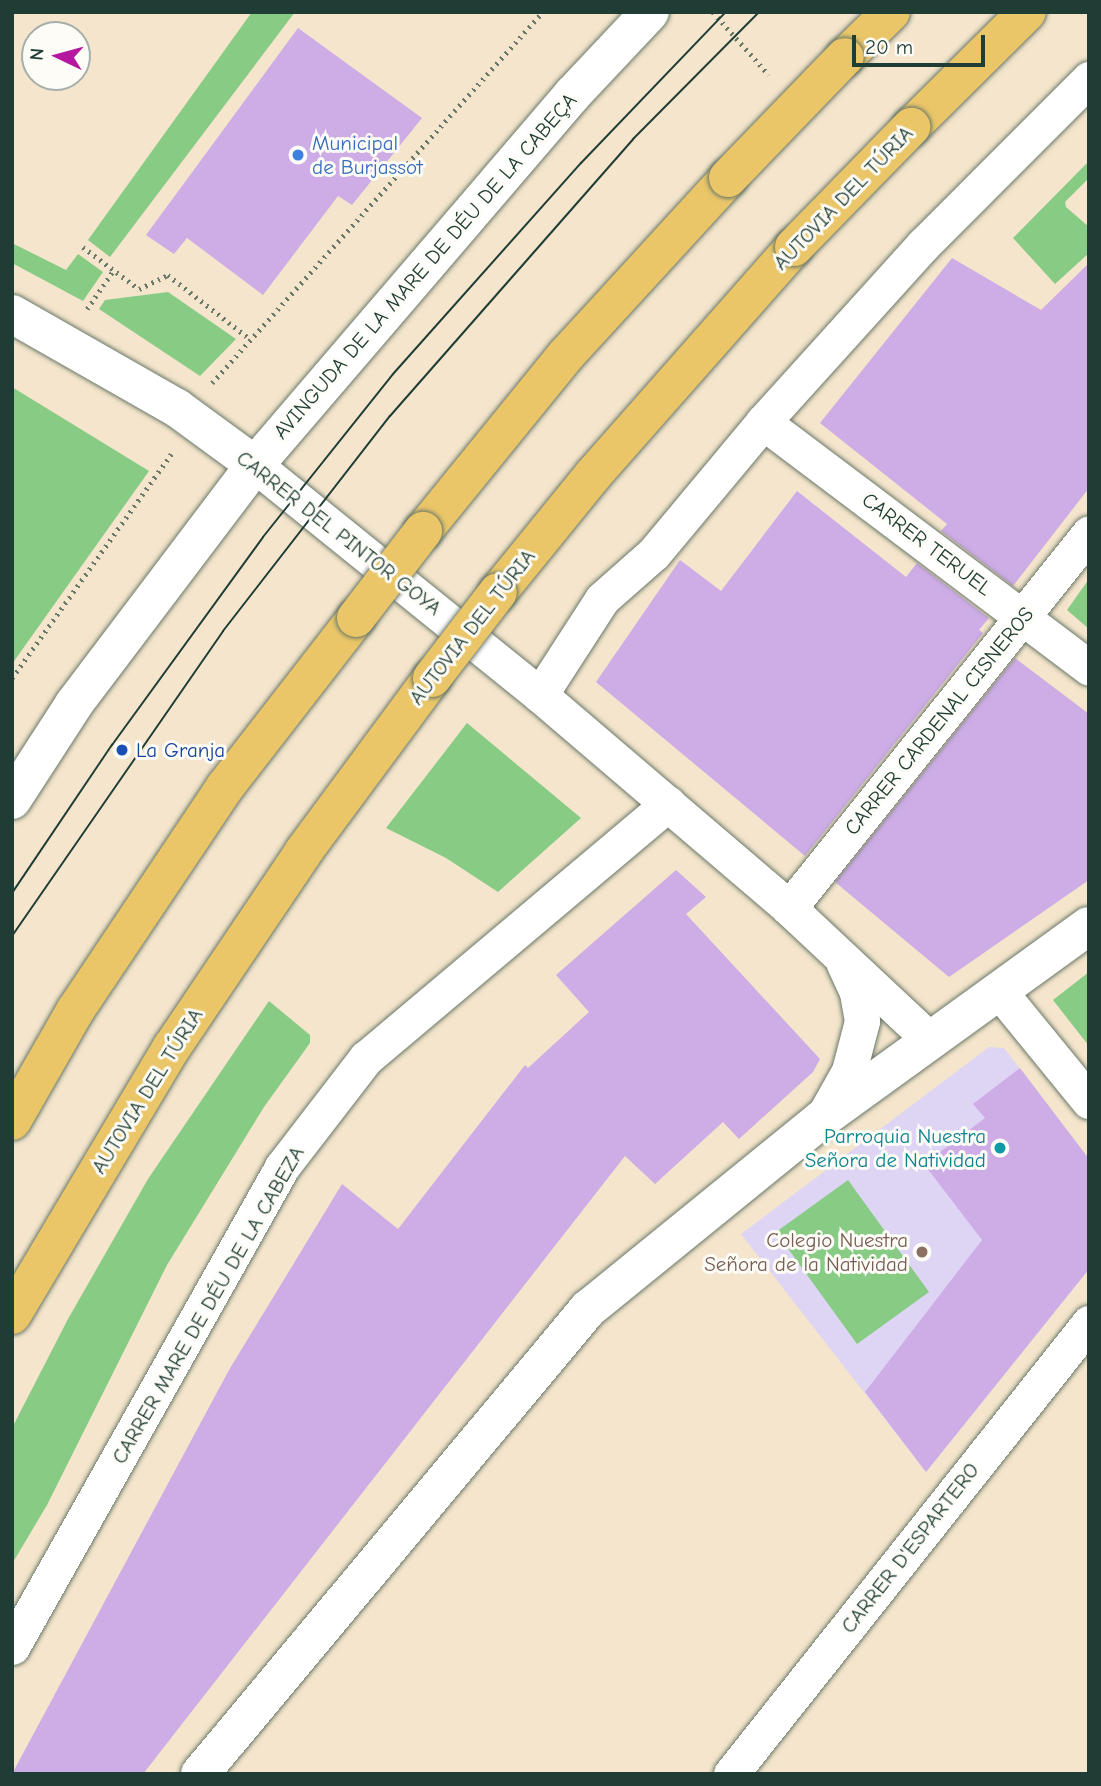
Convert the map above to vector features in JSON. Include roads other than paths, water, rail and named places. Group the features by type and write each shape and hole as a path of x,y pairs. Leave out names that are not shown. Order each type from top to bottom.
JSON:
{"highway":[{"path":"12,1121 75,1011 218,799 423,531 567,354 728,178 891,12"},
{"name":"AUTOVIA DEL TÚRIA","path":"12,1315 172,1047 304,851 498,592 593,475 794,247 1027,12"}],"street":[{"name":"AVINGUDA DE LA MARE DE DÉU DE LA CABEÇA","path":"12,800 74,704 255,466 573,94 650,12"},
{"path":"540,695 584,620 654,553 763,422 923,245 1089,79"},
{"name":"CARRER DEL PINTOR GOYA","path":"12,314 177,408 255,466 540,695 789,908 929,1039"},
{"name":"CARRER TERUEL","path":"763,422 1089,668"},
{"name":"CARRER CARDENAL CISNEROS","path":"789,908 1089,533"},
{"name":"CARRER MARE DE DÉU DE LA CABEZA","path":"12,1647 282,1167 366,1058 668,804"},
{"path":"200,1774 588,1309 622,1277 822,1119 929,1039 1000,992 1089,926"},
{"name":"CARRER DEL PINTOR GOYA","path":"822,1119 849,1071 862,1021 857,992 834,950"},
{"path":"1000,992 1089,1101"},
{"name":"CARRER D'ESPARTERO","path":"731,1774 1089,1323"}],"tram line":[{"path":"12,893 112,745 263,537 393,374 581,163 726,12"},
{"path":"12,936 223,631 390,416 633,139 759,12"}],"place":[{"name":"Municipal de Burjassot","path":"298,155"},
{"name":"La Granja","path":"122,750"},
{"name":"Parroquia Nuestra Señora de Natividad","path":"1000,1148"},
{"name":"Colegio Nuestra Señora de la Natividad","path":"922,1252"}]}
